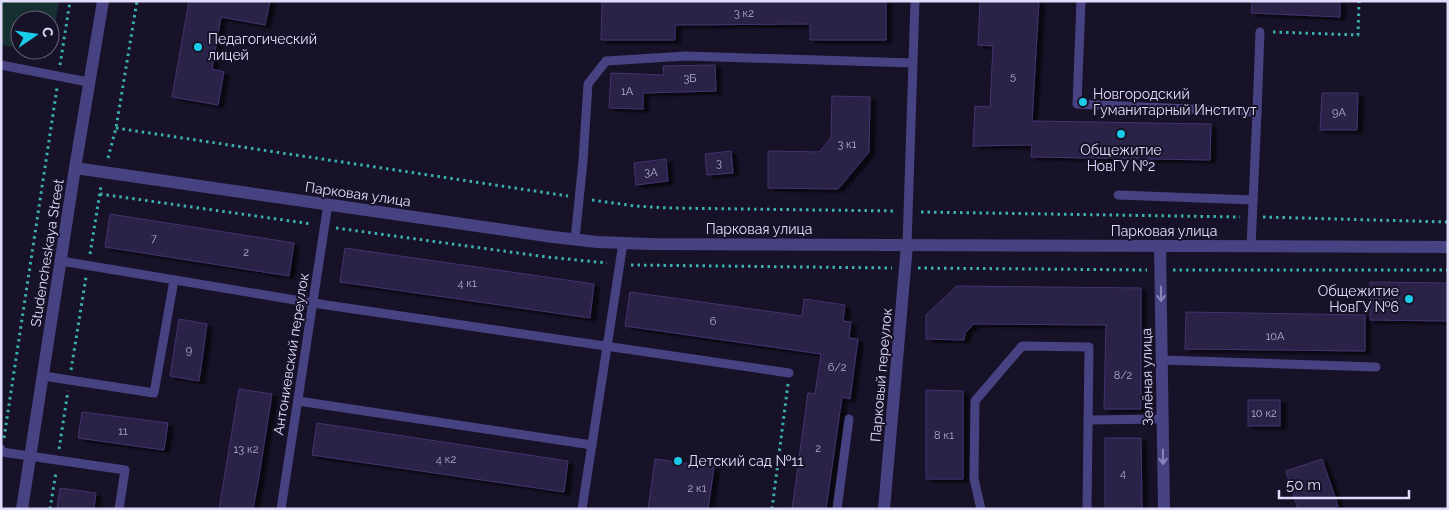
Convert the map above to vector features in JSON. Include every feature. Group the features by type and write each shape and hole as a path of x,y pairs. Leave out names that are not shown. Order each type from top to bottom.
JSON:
{"street":[{"name":"Studencheskaya Street","path":"22,509 102,1"},
{"name":"Парковая улица","path":"75,168 575,239 623,242 1448,247"},
{"name":"Парковый переулок","path":"884,509 907,244"},
{"name":"Зелёная улица","path":"1160,246 1164,509"}],"lane":[{"path":"907,244 915,1"},
{"path":"1081,1 1077,104 1257,112"},
{"path":"1251,246 1260,32"},
{"path":"575,239 588,84 606,61 686,56 913,63"},
{"path":"1,65 88,82"},
{"path":"1118,195 1253,200"},
{"name":"Антониевский переулок","path":"281,509 328,204"},
{"path":"582,509 623,242"},
{"path":"61,261 313,303 789,373"},
{"path":"42,376 154,393 174,280"},
{"path":"981,509 974,479 976,401 1022,346 1089,347 1087,509"},
{"path":"1162,360 1376,367"},
{"path":"298,401 592,446"},
{"path":"837,509 849,419"},
{"path":"1088,420 1162,419"},
{"path":"2,450 125,470 119,509"}],"path":[{"path":"2,450 70,1"},
{"path":"1260,32 1358,35 1359,1"},
{"path":"116,128 635,206 1448,222"},
{"path":"772,509 789,373"}],"green space":[{"path":"1,1 59,1 58,10 10,10 10,46 1,45"}],"building":[{"name":"Педагогический лицей","path":"189,1 270,1 265,25 221,17 212,69 224,72 218,105 172,97"},
{"path":"602,1 886,1 886,40 810,40 810,24 675,25 675,40 601,40"},
{"path":"980,1 1039,1 1032,121 1211,124 1210,160 1031,157 1032,145 973,146 975,106 990,107 993,46 978,45"},
{"path":"1252,1 1340,1 1340,17 1251,13"},
{"path":"715,65 716,91 643,93 643,109 609,108 611,73 664,75 663,66"},
{"path":"1322,93 1358,93 1357,130 1320,130"},
{"path":"832,96 870,97 869,152 838,189 768,188 768,151 819,152 831,138"},
{"path":"731,151 733,173 707,175 705,154"},
{"path":"666,159 668,181 636,185 634,163"},
{"path":"110,214 294,243 289,276 105,247"},
{"path":"345,248 594,284 590,318 340,282"},
{"name":"Общежитие НовГУ №6","path":"1370,282 1448,283 1448,321 1370,320"},
{"path":"957,286 1141,288 1141,409 1104,409 1106,325 974,324 965,333 964,340 926,339 926,315"},
{"path":"630,292 802,316 804,299 845,305 843,321 851,322 849,338 858,339 850,399 842,397 826,509 792,509 808,393 815,394 821,354 625,326"},
{"path":"1186,312 1365,315 1365,351 1185,349"},
{"path":"179,319 207,324 199,381 170,376"},
{"path":"239,389 272,394 259,476 253,509 219,509"},
{"path":"926,390 963,391 963,479 926,479"},
{"path":"1248,400 1280,400 1280,426 1248,426"},
{"path":"82,412 168,423 164,450 78,438"},
{"path":"317,423 568,461 564,492 312,455"},
{"path":"1105,438 1141,438 1142,509 1105,509"},
{"path":"655,459 714,467 708,509 648,509"},
{"path":"1322,459 1338,506 1329,509 1298,509 1286,471"},
{"path":"60,488 96,493 94,509 57,509"}],"place":[{"name":"Педагогический лицей","path":"198,47"},
{"name":"Новгородский Гуманитарный Институт","path":"1083,102"},
{"name":"Общежитие НовГУ №2","path":"1121,134"},
{"name":"Общежитие НовГУ №6","path":"1409,299"},
{"name":"Детский сад №11","path":"678,461"}]}
